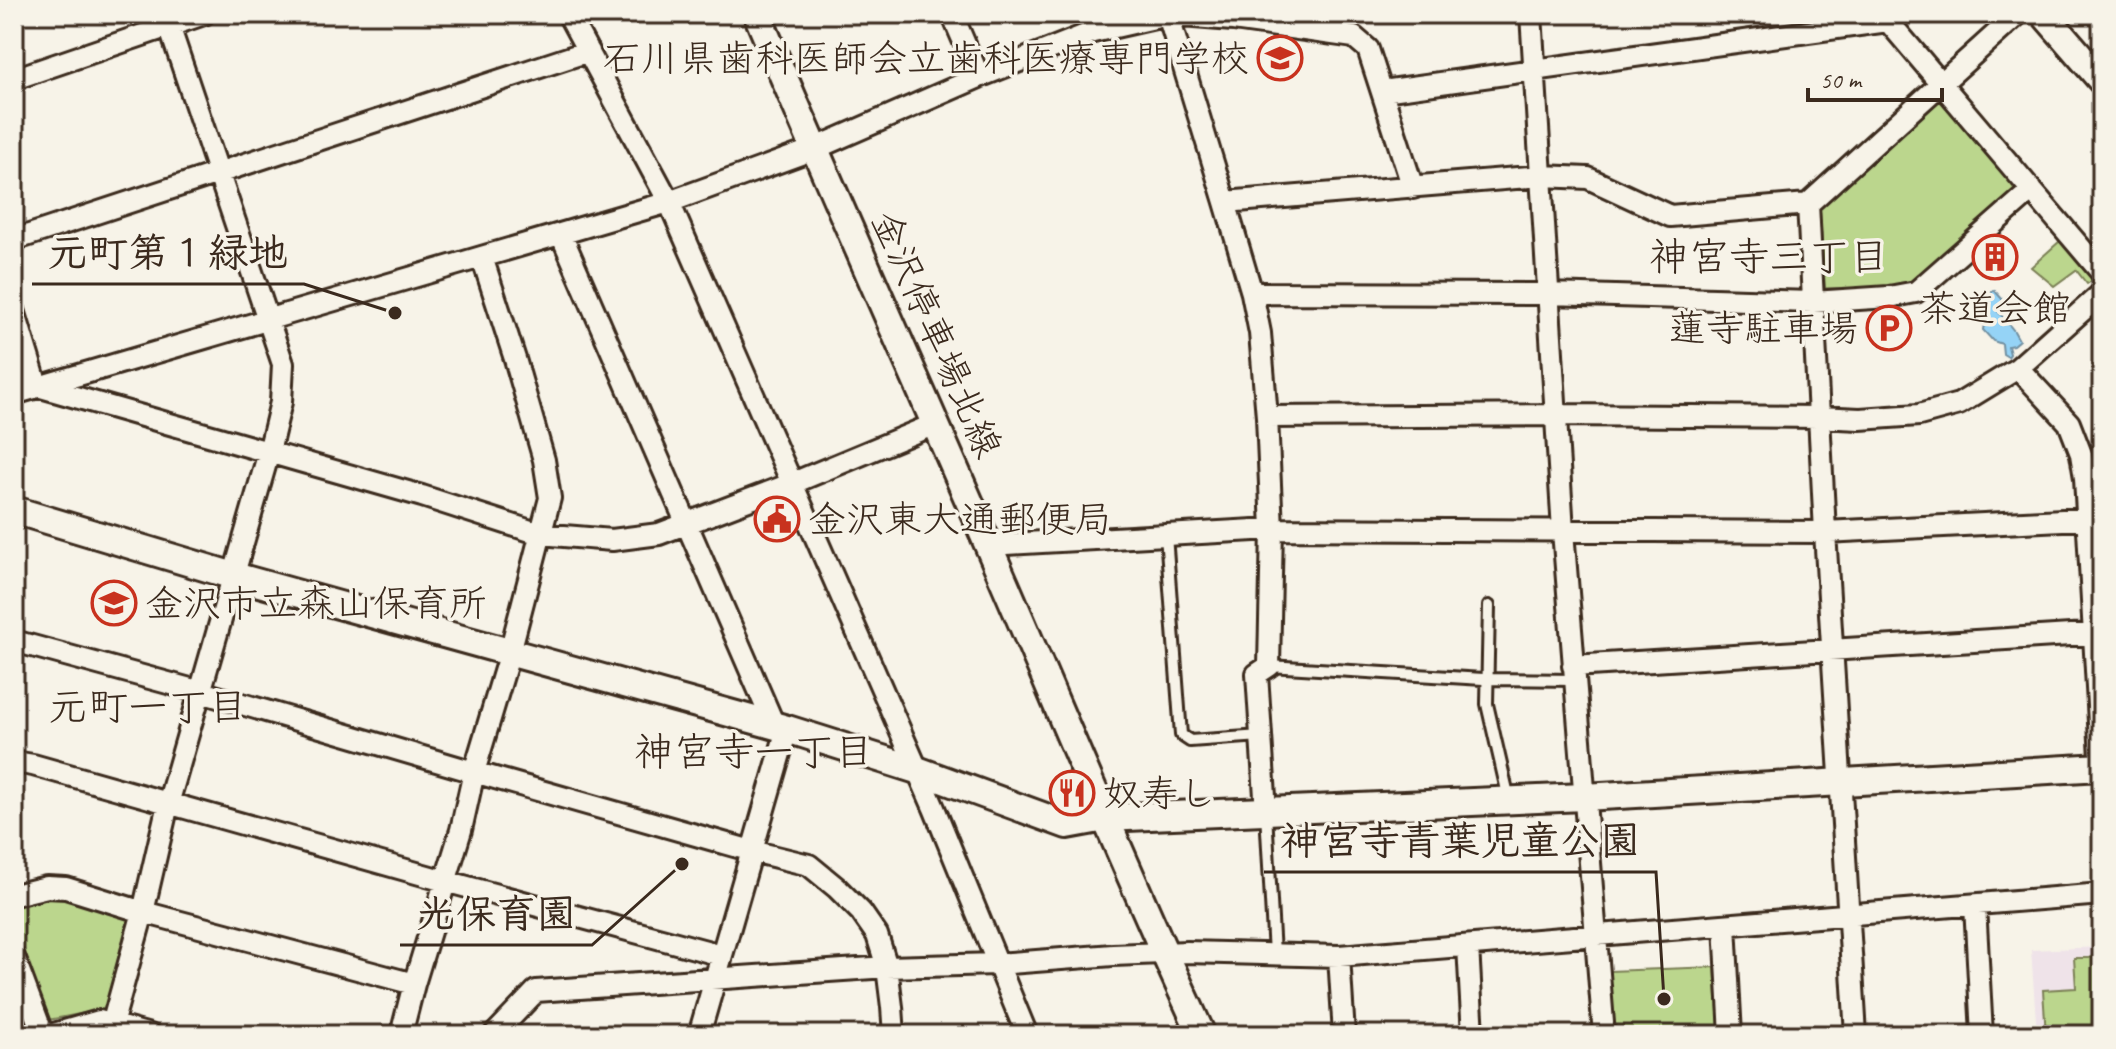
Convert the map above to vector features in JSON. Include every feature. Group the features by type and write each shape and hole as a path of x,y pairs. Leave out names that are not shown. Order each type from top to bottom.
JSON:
{"street":[{"path":"14,79 167,20 204,14"},
{"path":"568,14 669,202 917,770 1027,1035"},
{"name":"金沢停車場北線","path":"757,14 1202,1035"},
{"path":"952,14 979,77"},
{"path":"1531,14 1563,531 1604,1035"},
{"path":"1225,202 1542,176 1588,178 1670,216 1808,204 2018,14"},
{"path":"2044,14 2102,81"},
{"path":"1168,15 1252,293 1260,333 1272,529 1269,666 1257,674 1266,812"},
{"path":"14,394 669,202 814,149 1093,23 1168,15 1233,17 1354,37 1368,49 1413,188"},
{"path":"1383,91 1885,18 2102,273"},
{"path":"112,1025 168,804 281,402 283,364 167,20"},
{"path":"14,240 589,51"},
{"path":"1252,293 1549,294 1813,302 1889,297 1916,292 2032,190"},
{"path":"1808,204 1856,1035"},
{"path":"561,234 687,524 780,727 752,851 699,1035"},
{"path":"401,1035 461,830 474,772 510,652 550,498 544,460 482,257"},
{"path":"1267,417 1556,415 1860,419 1919,415 1959,404 2018,368 2102,293"},
{"path":"14,310 37,386"},
{"path":"2018,368 2069,423 2081,454 2094,518 2102,775"},
{"path":"37,386 422,496 540,534 612,540 659,534 687,524 935,424"},
{"path":"14,510 234,576 780,727 917,770 1067,825 1105,818 1510,801 2102,767"},
{"path":"989,545 1272,529 1825,532 2094,518"},
{"path":"1574,673 1832,649 2098,633"},
{"path":"14,641 809,865 861,912 877,935 887,967 894,1035"},
{"path":"14,762 721,955"},
{"path":"14,895 47,887 66,888 143,912 414,984"},
{"path":"494,1035 536,991 1113,955 1339,956 2102,894"},
{"path":"1975,905 1982,1035"},
{"path":"1725,925 1731,1035"},
{"path":"1468,946 1473,1035"},
{"path":"1339,956 1344,1035"},
{"path":"14,957 43,1035"},
{"path":"50,1035 99,1021 150,1035"}],"lane":[{"path":"1166,535 1181,735 1190,741 1261,736"},
{"path":"1489,606 1487,704 1510,801"},
{"path":"1269,666 1487,679 1574,673"},
{"path":"1266,812 1274,954"}],"shaded area":[{"path":"2102,947 2102,1035 2037,1035 2031,950"}],"green space":[{"path":"1947,90 2024,187 1922,280 1899,289 1825,288 1819,197"},
{"path":"2060,241 2093,280 2087,284 2076,270 2054,286 2031,267"},
{"path":"65,895 128,918 106,1009 48,1020 14,925 14,906 39,897"},
{"path":"2102,954 2102,1035 2046,1035 2043,990 2076,988 2074,958 2089,958"},
{"path":"1715,967 1719,1027 1613,1034 1609,971"}],"water":[{"path":"1994,290 2003,300 1998,311 2019,340 2008,346 2008,357 2003,354 2002,344 1993,341 1983,330 1986,312 1980,298"}],"place":[{"name":"石川県歯科医師会立歯科医療専門学校","path":"1280,58"},
{"name":"茶道会館","path":"1995,257"},
{"name":"元町第１緑地","path":"395,313"},
{"name":"蓮寺駐車場","path":"1889,328"},
{"name":"金沢東大通郵便局","path":"777,519"},
{"name":"金沢市立森山保育所","path":"114,603"},
{"name":"奴寿し","path":"1072,793"},
{"name":"光保育園","path":"682,864"},
{"name":"神宮寺青葉児童公園","path":"1664,999"}],"district":[{"name":"神宮寺三丁目","path":"1769,256"},
{"name":"元町一丁目","path":"148,706"},
{"name":"神宮寺一丁目","path":"754,751"}]}
